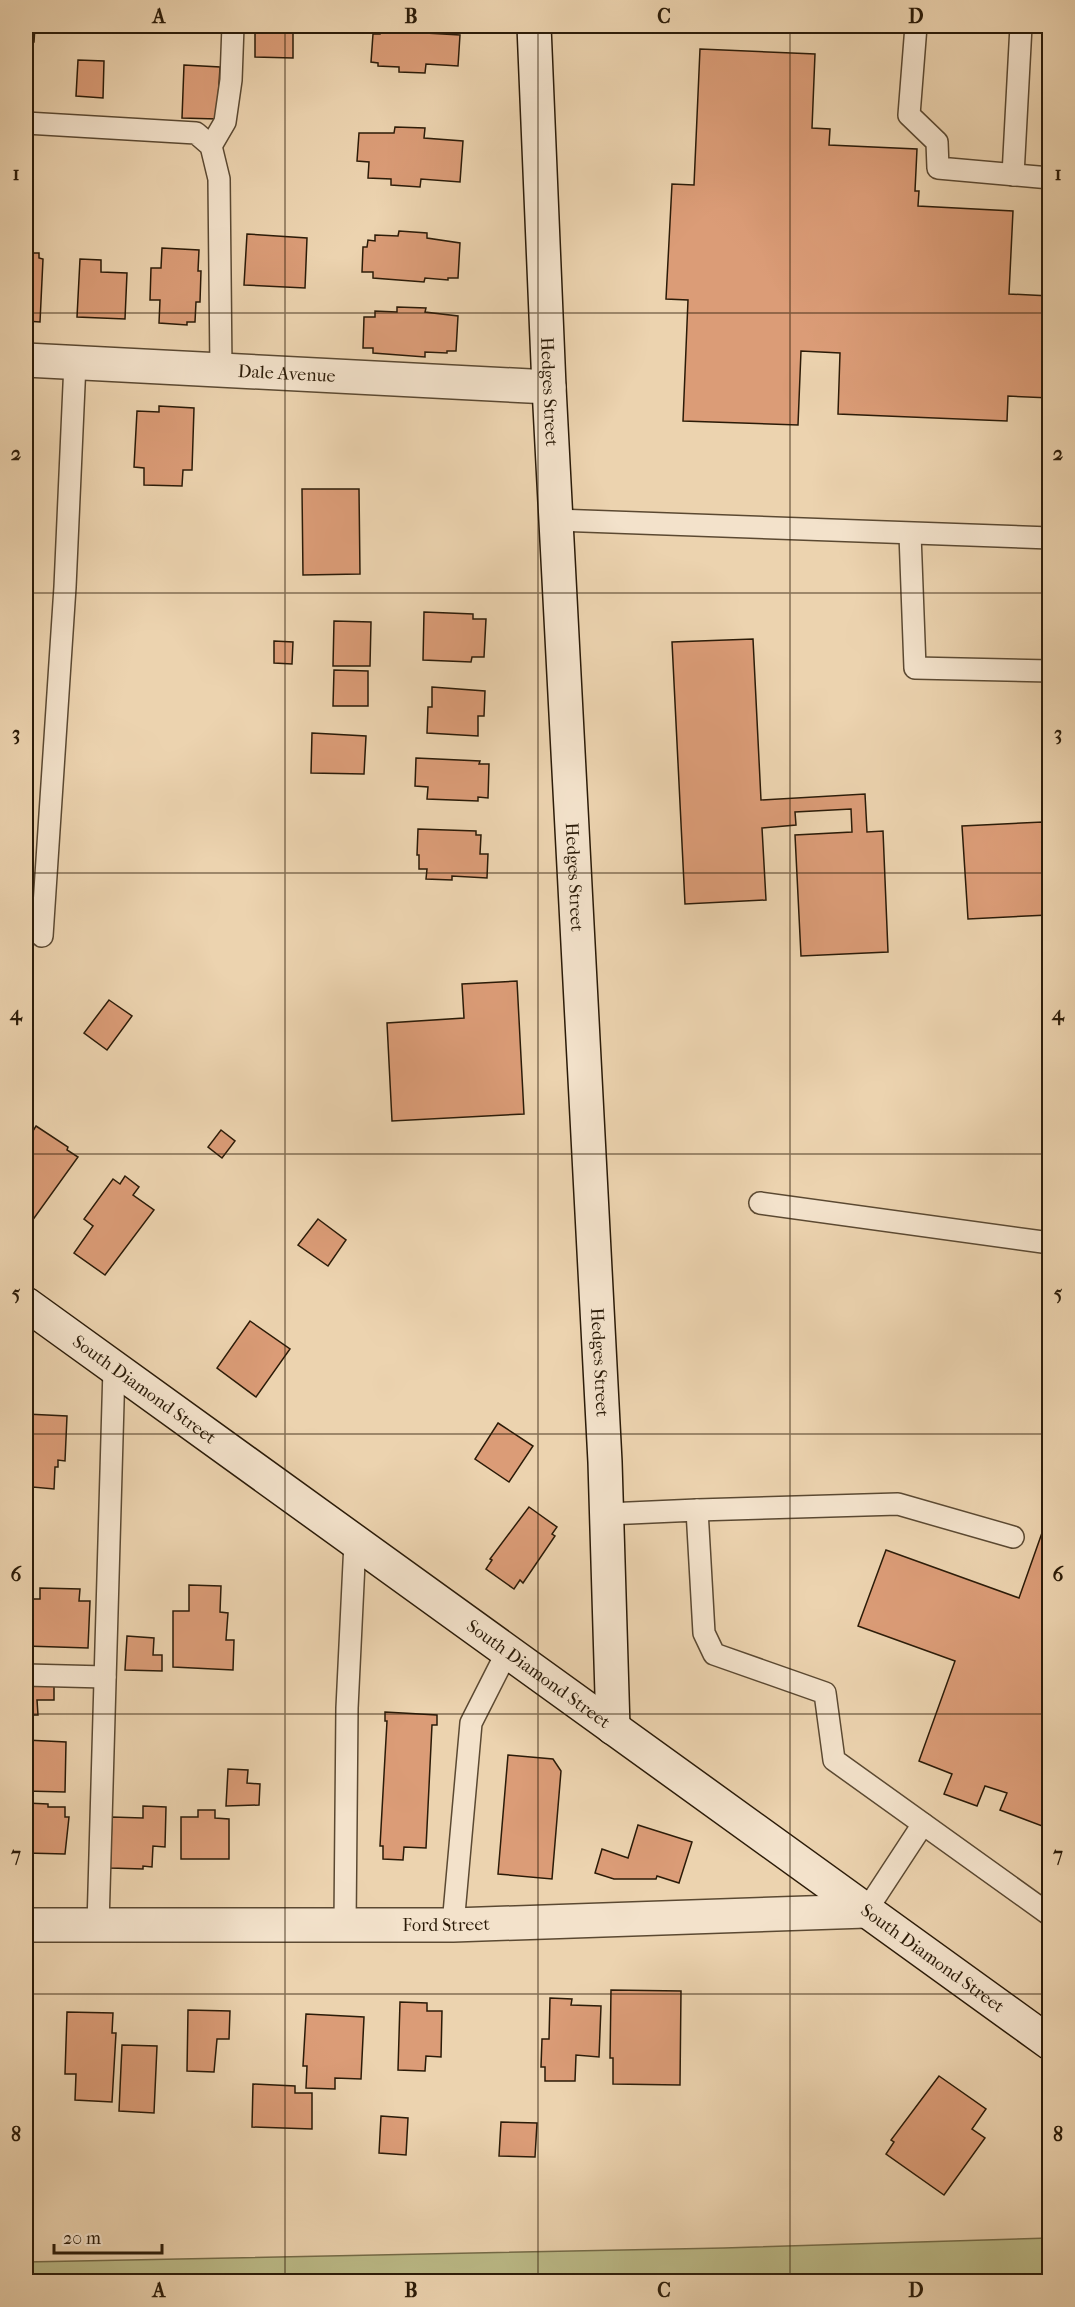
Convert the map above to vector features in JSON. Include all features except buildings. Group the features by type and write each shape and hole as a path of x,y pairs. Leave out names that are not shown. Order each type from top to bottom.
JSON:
{"street":[{"name":"Hedges Street","path":"534,26 549,387 590,1146 607,1514 613,1728"},
{"name":"Dale Avenue","path":"26,360 549,387"},
{"name":"South Diamond Street","path":"26,1304 1050,2043"},
{"name":"Ford Street","path":"26,1925 453,1925 866,1911"}],"lane":[{"path":"212,146 225,122 231,80 233,26"},
{"path":"916,26 909,115 937,142 938,168 1050,178"},
{"path":"1013,175 1021,26"},
{"path":"26,123 196,133 212,146 219,179 221,370"},
{"path":"42,936 64,587 75,363"},
{"path":"556,520 1050,538"},
{"path":"910,534 915,668 1050,671"},
{"path":"760,1203 1050,1243"},
{"path":"98,1925 114,1368"},
{"path":"607,1514 898,1504 1013,1538"},
{"path":"697,1510 704,1633 714,1654 825,1693 834,1760 1050,1915"},
{"path":"345,1925 347,1708 355,1542"},
{"path":"453,1925 471,1723 507,1652"},
{"path":"26,1675 105,1677"},
{"path":"866,1911 923,1824"}],"shaded area":[{"path":"1049,2238 1049,2282 26,2281 26,2262 724,2248"}]}
